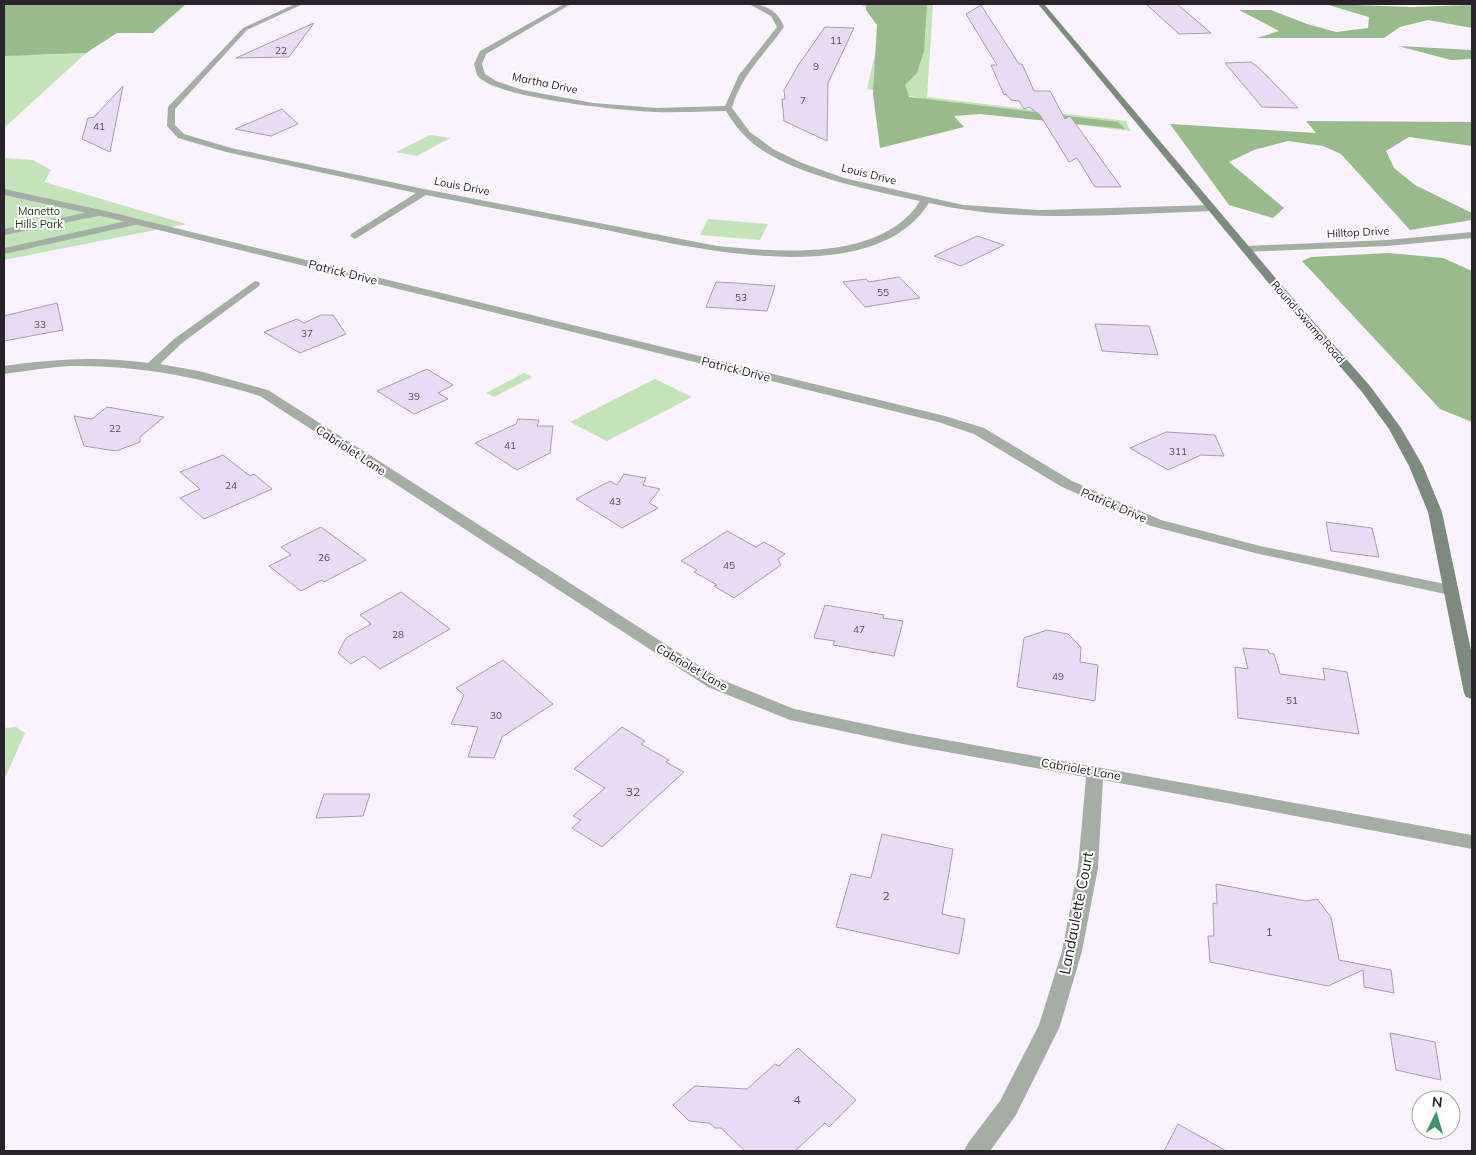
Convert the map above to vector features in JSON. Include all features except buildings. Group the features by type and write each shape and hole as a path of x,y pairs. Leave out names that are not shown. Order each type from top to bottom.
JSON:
{"street":[{"name":"Louis Drive","path":"300,4 245,28 170,109 171,126 181,136 204,144 424,192 717,249 761,254 838,250 866,243 893,232 913,218 926,200"},
{"name":"Martha Drive","path":"568,4 482,53 478,64 481,75 494,83 522,92 593,105 657,110 728,108"},
{"path":"728,108 731,95 737,83 782,28 779,19 771,12 752,4"},
{"name":"Round Swamp Road","path":"1041,4 1245,249 1366,389 1395,428 1416,466 1435,512 1472,693"},
{"name":"Louis Drive","path":"728,108 747,134 770,150 799,165 841,180 963,208 1030,213 1212,208"},
{"path":"355,236 424,192"},
{"name":"Patrick Drive","path":"5,193 100,213 941,419 979,431 1067,484 1156,523 1259,550 1450,590"},
{"name":"Hilltop Drive","path":"1245,249 1360,245 1472,236"},
{"path":"151,366 178,341 255,284"},
{"name":"Cabriolet Lane","path":"4,370 42,363 89,362 151,366 226,380 264,393 714,683 790,714 908,739 1472,842"},
{"name":"Landaulette Court","path":"976,1151 1008,1108 1049,1026 1072,952 1088,868 1095,772"}],"lane":[{"path":"4,232 100,213"},
{"path":"4,251 136,222"}],"green space":[{"path":"4,4 37,55 86,53 4,128"},
{"path":"4,4 186,4 153,33 117,33 86,53 4,56"},
{"path":"859,4 933,4 927,97 1126,121 1130,131 975,112 929,117 915,97 867,89 884,15"},
{"path":"866,4 927,4 924,51 917,73 905,85 909,97 1118,122 1125,129 980,114 954,116 964,127 880,148 873,94 877,25 866,10"},
{"path":"1325,4 1412,7 1472,5 1472,28 1428,20 1400,27 1384,38 1257,38 1279,31 1239,10 1271,10 1307,24 1336,32 1368,28 1369,17"},
{"path":"1398,46 1472,50 1472,59 1451,60"},
{"path":"1306,121 1472,122 1472,146 1409,137 1386,151 1394,168 1415,185 1472,213 1472,220 1410,230 1341,154 1323,146 1288,141 1254,150 1229,162 1284,208 1273,218 1229,205 1170,124 1316,133"},
{"path":"430,135 450,138 417,156 396,152"},
{"name":"Manetto Hills Park","path":"4,158 33,160 51,170 44,182 186,224 4,260"},
{"path":"708,219 768,224 760,240 700,235"},
{"path":"1389,253 1443,258 1472,271 1472,422 1440,409 1302,261 1311,257"},
{"path":"524,373 532,377 494,397 486,393"},
{"path":"655,379 692,397 607,441 570,422"},
{"path":"16,727 25,733 4,780 4,728"}]}
